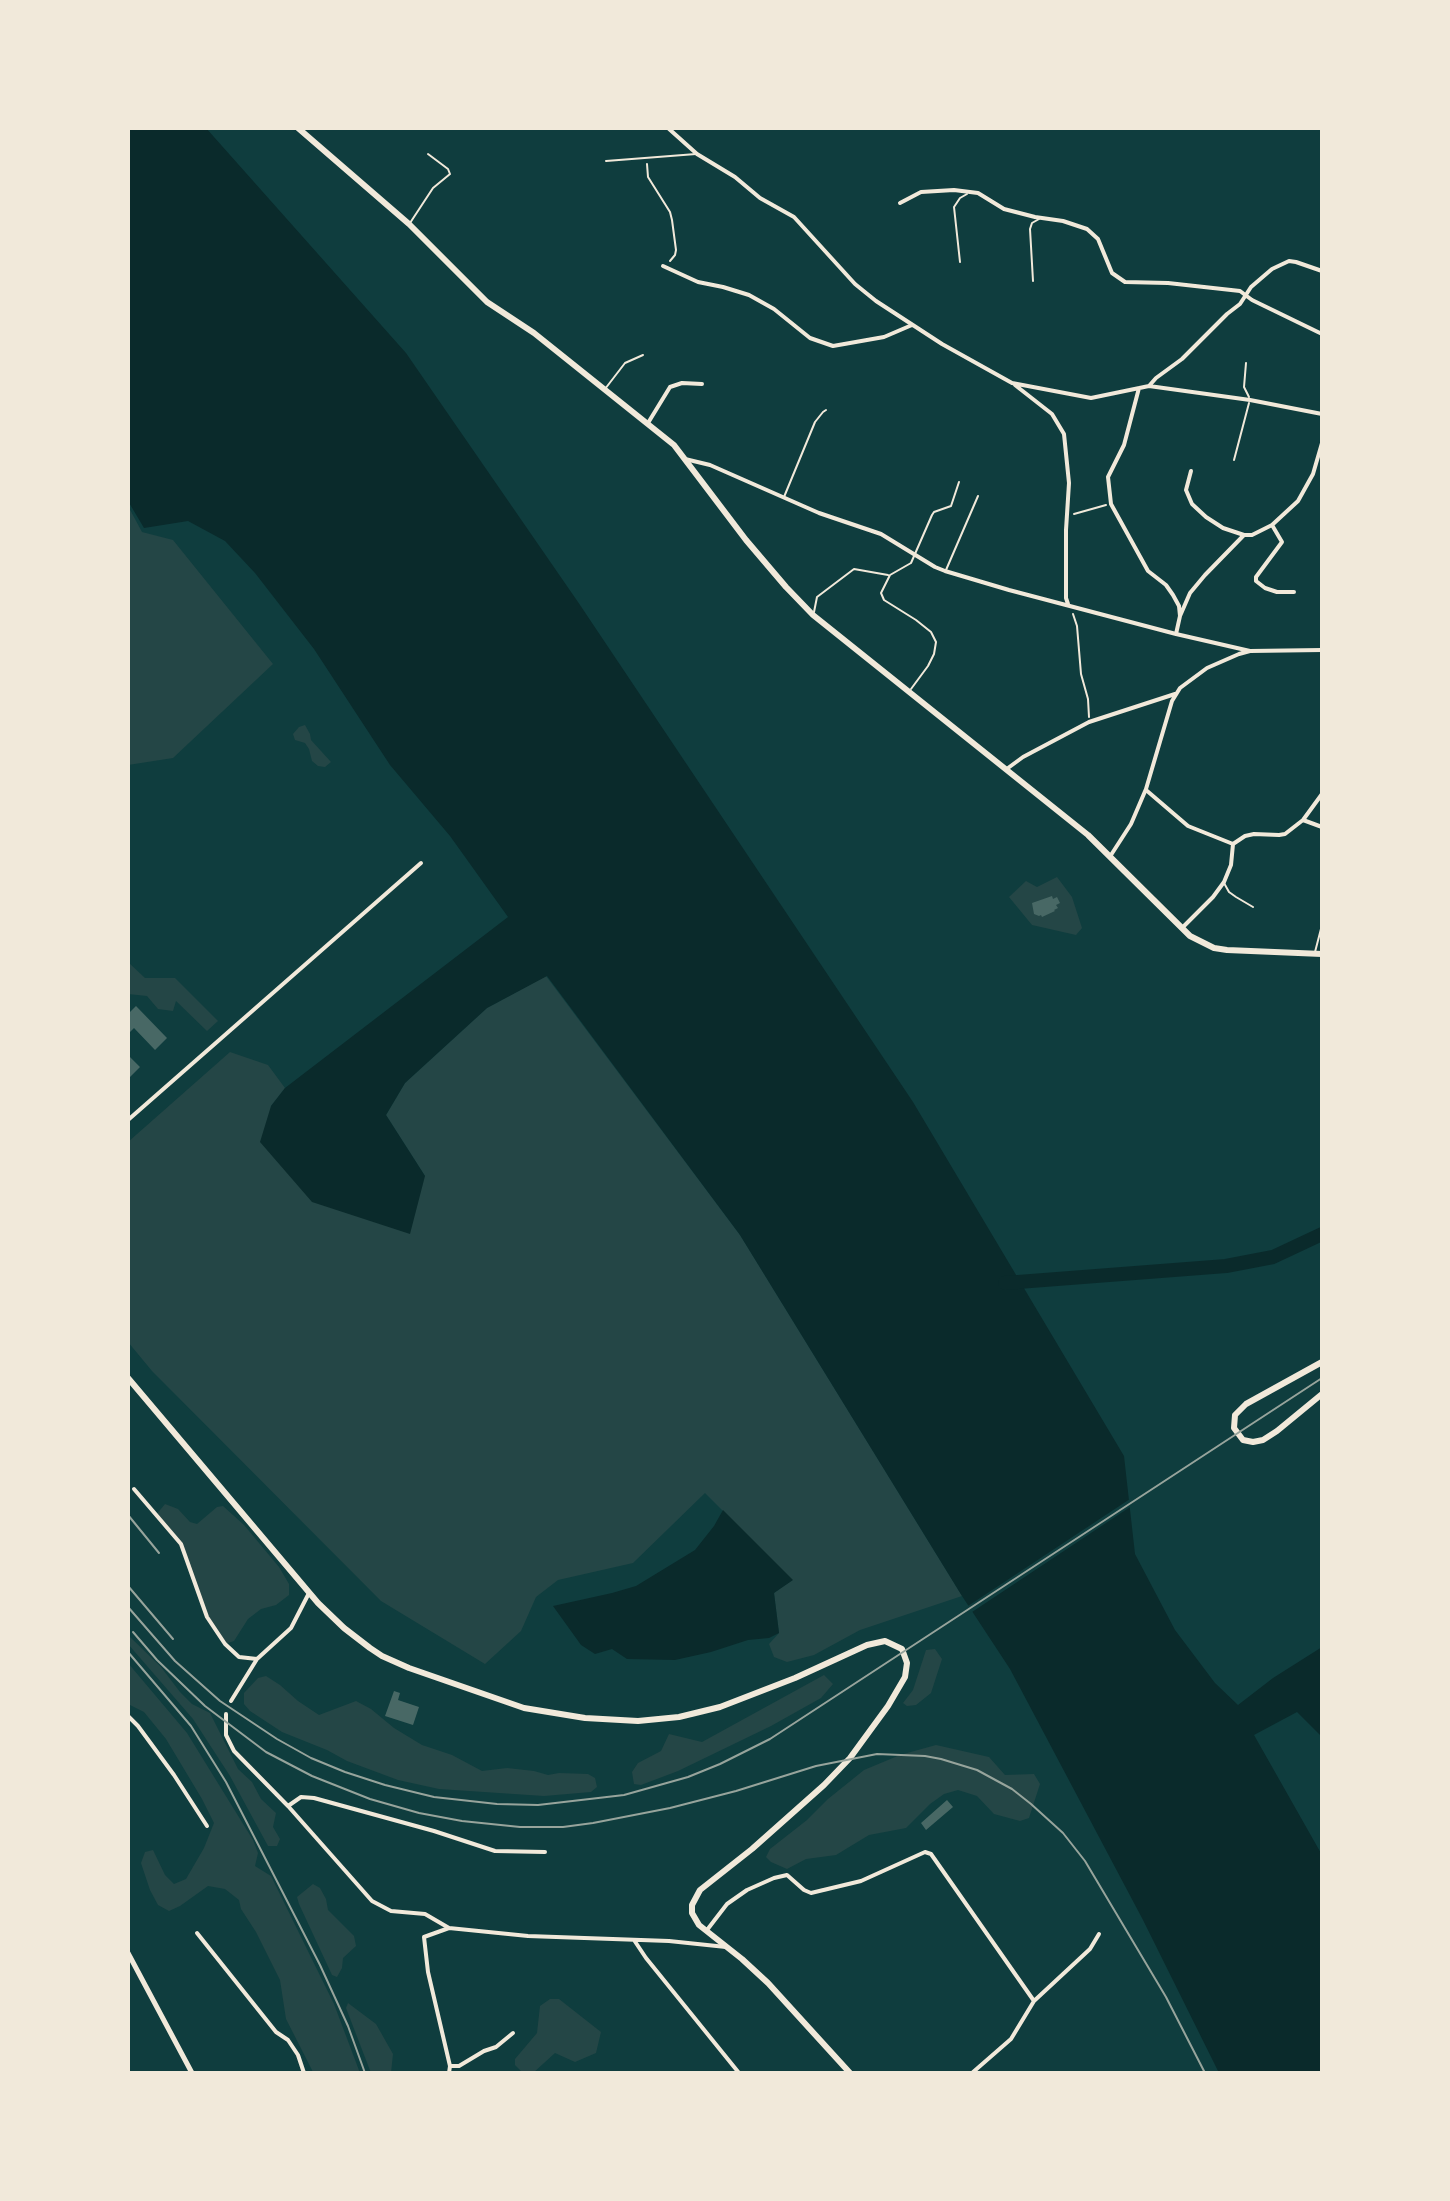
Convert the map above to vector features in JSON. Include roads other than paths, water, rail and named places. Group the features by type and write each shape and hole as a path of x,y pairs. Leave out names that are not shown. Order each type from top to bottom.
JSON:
{"main road":[{"path":"298,128 409,224 487,302 534,333 674,445 746,540 813,615 1008,768 1111,855 1181,928 1199,942 1227,950 1318,953"},
{"path":"1322,1362 1246,1404 1235,1415 1234,1428 1243,1440 1263,1440 1322,1394"},
{"path":"128,1378 309,1593 344,1628 393,1661 524,1708 585,1718 638,1721 679,1717 732,1703 867,1645 885,1641 902,1649 907,1663 905,1677 850,1758 764,1839 700,1890 695,1897 692,1913 699,1925 768,1983 850,2073"}],"street":[{"path":"668,128 697,154 735,177 760,198 794,217 855,284 912,325 1012,383 1052,414 1061,428 1069,483 1068,604"},
{"path":"900,203 921,192 954,190 983,195 1004,209 1075,224 1091,232 1098,239 1112,273 1125,282 1240,291 1322,334"},
{"path":"1149,386 1240,304 1263,275 1289,261 1322,271"},
{"path":"663,266 698,282 749,295 774,309 810,338 833,346 884,337 912,325"},
{"path":"648,423 670,387 682,383 702,384"},
{"path":"1012,383 1091,398 1149,386 1322,414"},
{"path":"1139,388 1124,445 1108,477 1111,504 1148,571 1173,595 1180,616"},
{"path":"1191,471 1186,490 1192,504 1223,528 1252,535 1285,516 1298,501 1313,474 1322,443"},
{"path":"685,459 710,465 819,513 881,534 945,571 1250,651 1322,650"},
{"path":"1272,525 1282,542 1256,581 1277,592 1294,592"},
{"path":"1176,634 1190,593 1244,535"},
{"path":"1111,855 1131,824 1146,789 1175,694 1187,681 1207,668 1228,657 1250,651"},
{"path":"1008,768 1089,722 1175,694"},
{"path":"1146,789 1188,826 1233,844"},
{"path":"1233,844 1254,834 1285,834 1303,820 1322,794"},
{"path":"1303,820 1322,827"},
{"path":"1181,928 1224,882 1231,865 1233,844"},
{"path":"128,1120 421,863"},
{"path":"134,1489 181,1544 207,1617 225,1644 239,1657 257,1659"},
{"path":"231,1701 257,1659 291,1628 309,1593"},
{"path":"226,1714 226,1735 234,1751 288,1806 372,1901 391,1911 425,1914 449,1928 528,1936 669,1941 728,1947"},
{"path":"128,1716 174,1775 207,1826"},
{"path":"288,1806 301,1797 314,1798 495,1851 545,1852"},
{"path":"706,1931 727,1904 747,1890 774,1878 787,1875 811,1893 861,1881 925,1852 931,1854 1034,2001"},
{"path":"449,1928 424,1937 449,2073"},
{"path":"197,1933 276,2032 288,2040 298,2055 304,2073"},
{"path":"972,2073 1011,2039 1034,2001 1090,1949 1099,1934"},
{"path":"634,1940 739,2073"},
{"path":"128,1953 192,2073"},
{"path":"450,2066 459,2066 496,2047 513,2033"}],"lane":[{"path":"409,224 426,197 450,174 428,154"},
{"path":"606,161 697,154"},
{"path":"960,262 954,207 960,198 973,192"},
{"path":"1033,281 1030,229 1035,220 1044,218"},
{"path":"604,390 625,363 643,355"},
{"path":"1234,460 1250,400 1244,387 1246,363"},
{"path":"783,498 815,422 826,410"},
{"path":"909,691 928,666 936,642 931,632 881,596 890,575 911,563 934,512 951,506 959,482"},
{"path":"945,571 978,496"},
{"path":"813,615 817,597 854,569 890,575"},
{"path":"1224,882 1229,892 1253,907"},
{"path":"1318,953 1322,925"}],"waterway":[{"path":"1005,1283 1226,1266 1273,1257 1322,1234"}],"railway":[{"path":"128,1607 175,1661 220,1701 277,1739 345,1772 434,1797 497,1804 538,1805 624,1795 688,1777 770,1739 1322,1378"},
{"path":"128,1515 159,1553"},
{"path":"128,1586 173,1639"},
{"path":"133,1632 205,1706 266,1752 312,1776 370,1799 462,1821 520,1827 593,1823 670,1808 816,1766 877,1754 925,1756 977,1770 1012,1789 1031,1804 1063,1833 1085,1861 1166,1997 1205,2073"},
{"path":"128,1652 191,1726 226,1782 320,1965 365,2073"}]}
